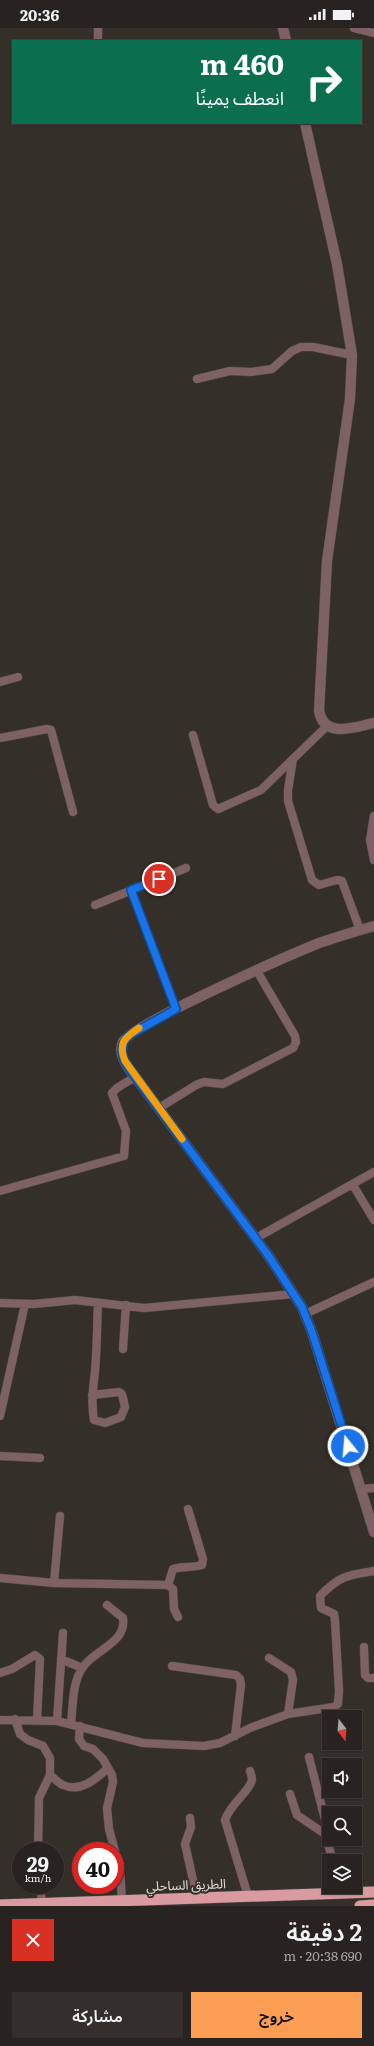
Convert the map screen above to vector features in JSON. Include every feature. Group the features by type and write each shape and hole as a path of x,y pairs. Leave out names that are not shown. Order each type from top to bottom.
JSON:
{"highway":[{"name":"الطريق الساحلي","path":"0,1905 248,1896 322,1891"},
{"name":"الطريق الساحلي","path":"362,1891 374,1892"},
{"path":"360,1906 374,1905"}],"street":[{"path":"98,28 98,40"},
{"path":"283,28 286,40"},
{"path":"354,28 374,33"},
{"path":"305,124 337,264 352,355 350,399 327,561 319,711 323,722 327,726 342,730 374,724"},
{"path":"197,379 230,371 251,372 272,369 292,351 301,348 313,347 352,355"},
{"path":"0,682 18,677"},
{"path":"193,735 213,805 218,809 257,792 294,759 327,726"},
{"path":"0,738 47,729 51,730 73,812"},
{"path":"294,759 288,790 288,801 313,882 321,886 337,880 342,881 360,930"},
{"path":"374,816 370,840 374,860"},
{"path":"95,905 186,868"},
{"path":"131,890 176,1009"},
{"path":"374,926 320,943 176,1009 128,1036 122,1043 121,1051 125,1061 135,1077 256,1238 305,1314 312,1332 374,1532"},
{"path":"159,1108 196,1085 204,1082 223,1084 293,1048 296,1042 296,1036 257,971"},
{"path":"0,1191 124,1156 126,1131 112,1093 117,1088 135,1077"},
{"path":"256,1238 374,1172"},
{"path":"353,1185 374,1220"},
{"path":"305,1314 374,1282"},
{"path":"0,1303 26,1304 75,1300 144,1308 293,1294"},
{"path":"92,1395 119,1392 122,1394 125,1407 121,1418 105,1423 94,1420 92,1395 95,1371 98,1303"},
{"path":"0,1416 26,1304"},
{"path":"123,1350 126,1305"},
{"path":"0,1456 40,1458"},
{"path":"361,1489 374,1488"},
{"path":"168,1585 173,1569 202,1565 203,1559 188,1509"},
{"path":"54,1583 60,1516"},
{"path":"0,1720 57,1721 143,1743 173,1746 213,1746 288,1714 326,1709 338,1704 339,1691 336,1621 334,1614 320,1608 320,1596 334,1581 343,1577 374,1571"},
{"path":"0,1578 54,1583 168,1585 173,1589 174,1609 178,1616"},
{"path":"71,1724 77,1675 87,1661 121,1634 125,1627 123,1618 107,1605"},
{"path":"57,1721 63,1633"},
{"path":"364,1646 365,1675 368,1678 374,1678"},
{"path":"0,1672 12,1669 35,1655 40,1659 37,1720"},
{"path":"269,1658 291,1672 293,1680 288,1714"},
{"path":"61,1659 82,1668"},
{"path":"172,1666 236,1675 240,1679 241,1685 235,1736"},
{"path":"15,1720 20,1734 28,1740 43,1746 50,1758 50,1775 39,1798 38,1842"},
{"path":"80,1726 79,1739 84,1746 93,1749 98,1754 108,1768 113,1782 107,1808 109,1829 120,1870 122,1901"},
{"path":"309,1758 322,1808"},
{"path":"50,1775 62,1785 79,1787 93,1782 108,1768"},
{"path":"248,1896 226,1820 232,1804 249,1787 252,1780 250,1771"},
{"path":"290,1794 297,1815 325,1834 331,1854"},
{"path":"190,1818 191,1827 185,1844 197,1898"},
{"path":"41,1894 42,1904"}],"slow traffic":[{"path":"139,1028 128,1036 122,1043 121,1051 125,1061 139,1082 182,1139"}],"route":[{"path":"159,879 131,890 176,1009 145,1025 128,1036 122,1043 121,1051 125,1061 139,1082 268,1255 302,1307 312,1332 348,1446"}]}
